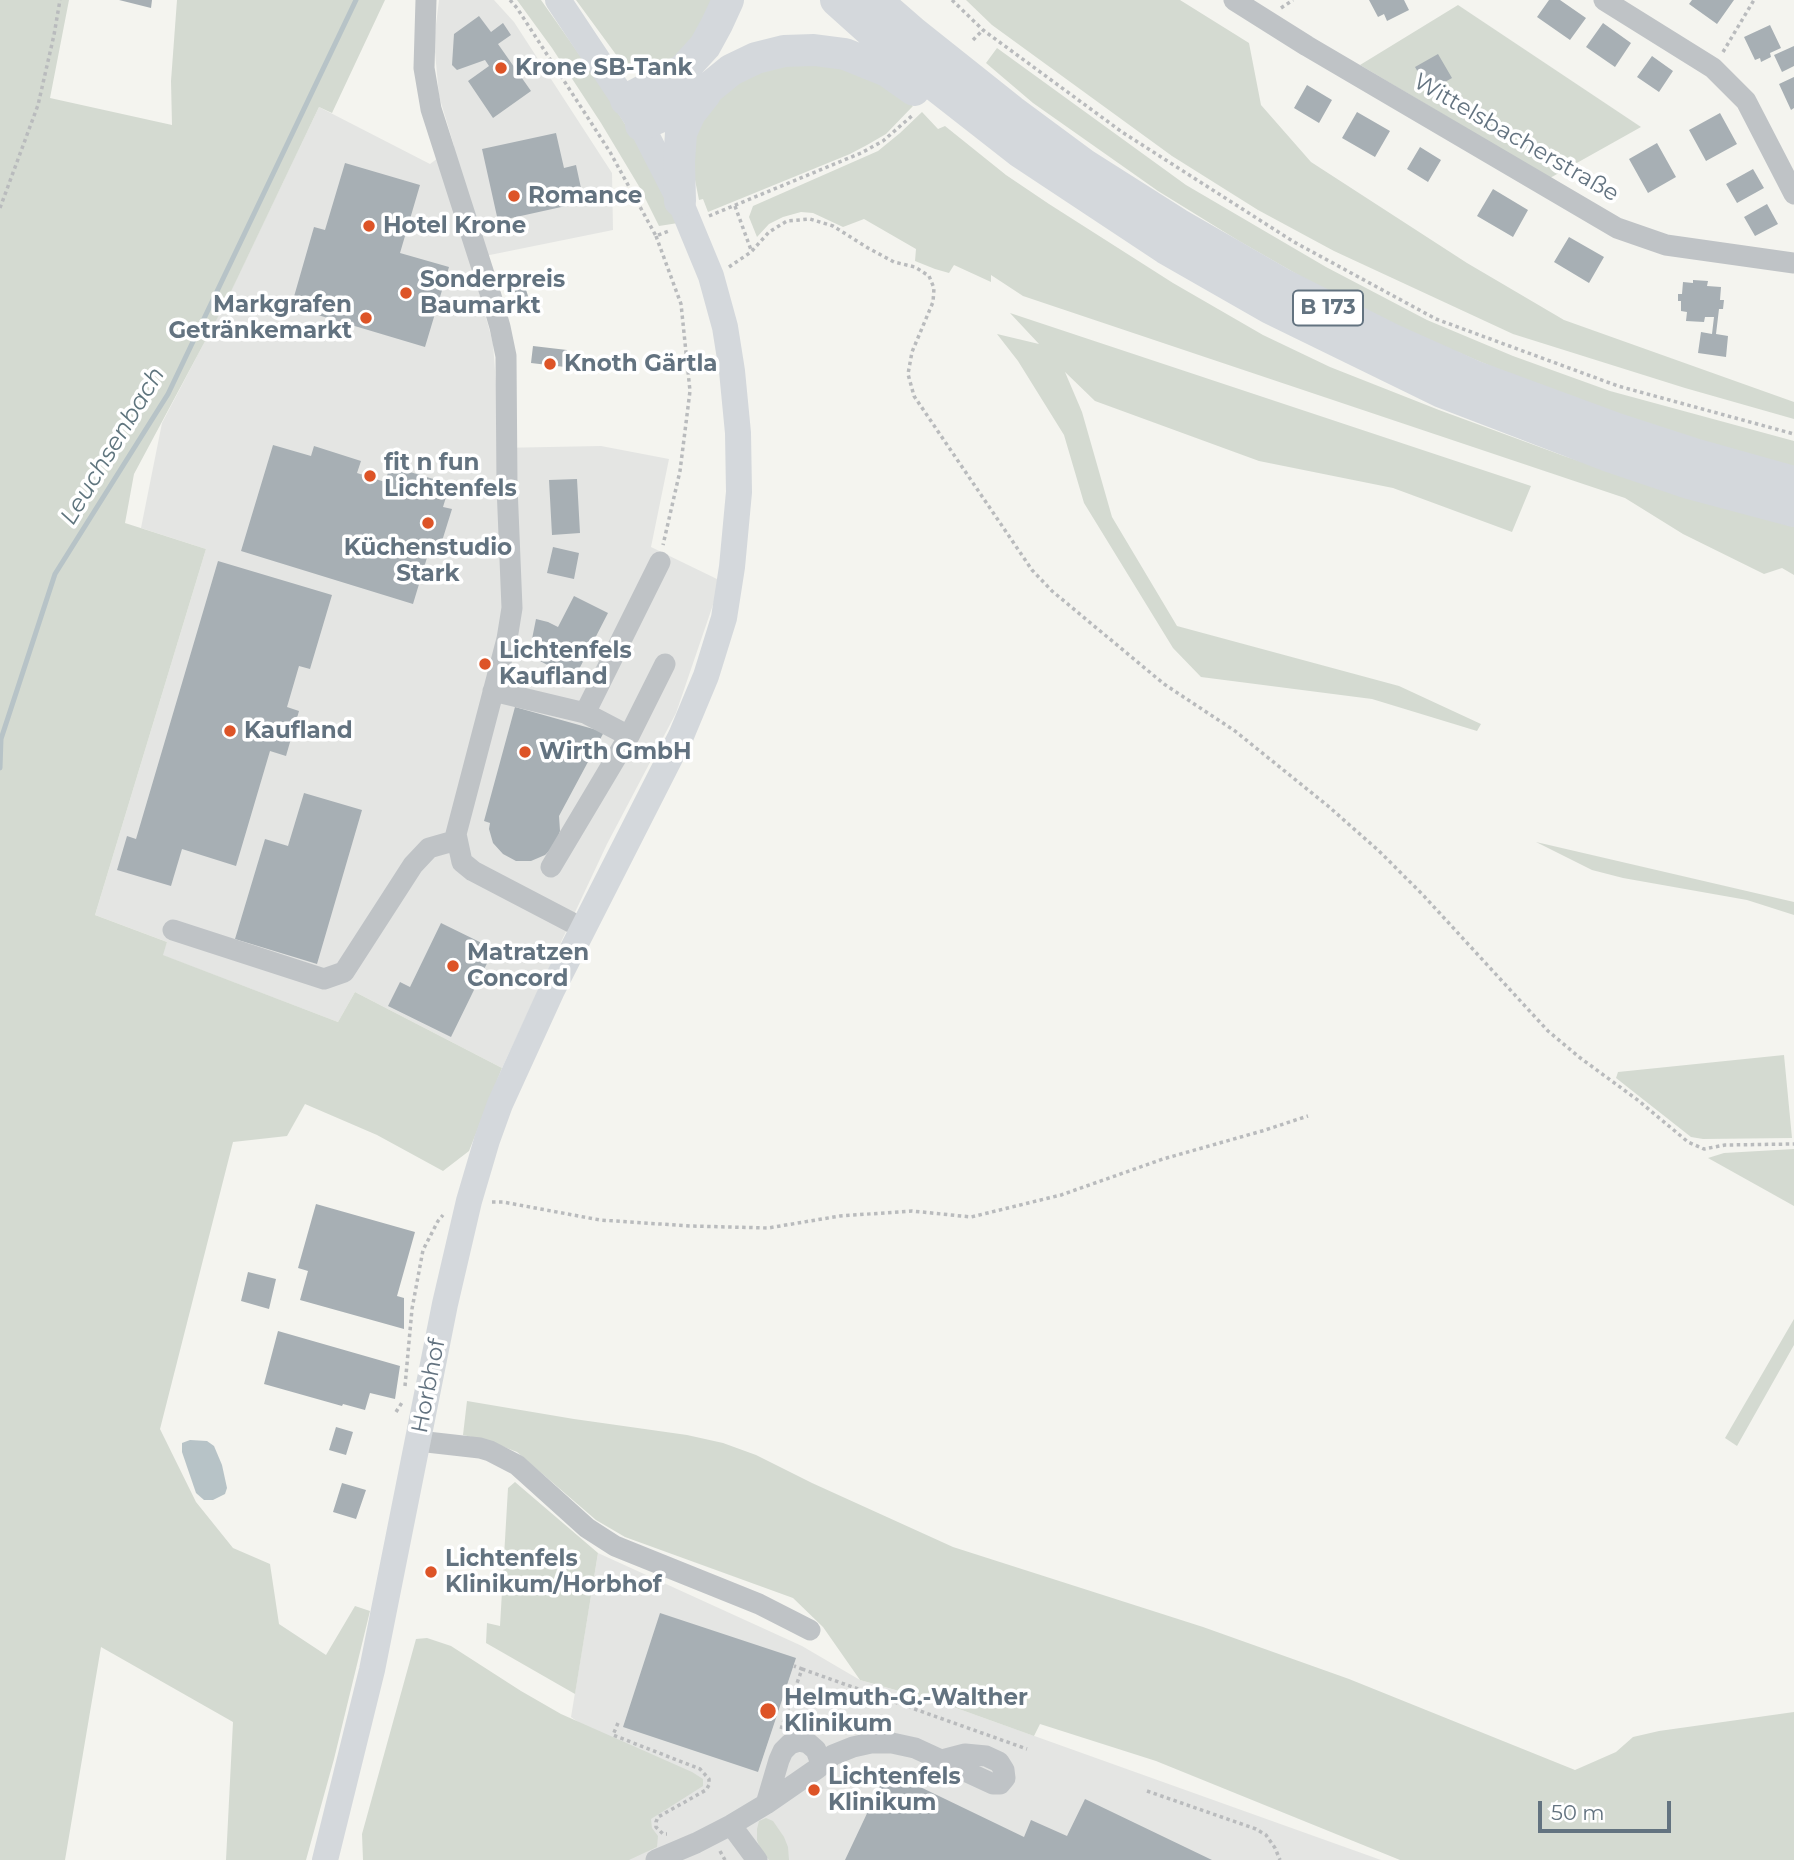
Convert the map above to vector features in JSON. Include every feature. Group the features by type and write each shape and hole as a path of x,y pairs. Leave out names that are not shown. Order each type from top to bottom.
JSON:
{"highway":[{"path":"633,113 683,71 705,46 718,24 727,0"},
{"name":"B 173","path":"836,0 905,62 1020,152 1165,248 1270,308 1442,393 1689,483 1794,511"},
{"name":"B 173","path":"877,0 1012,111 1085,164 1178,224 1283,285 1391,339 1476,377 1617,429 1794,482"},
{"path":"633,113 673,111 731,70 756,58 784,51 814,50 845,54 887,71 929,100 1020,152"},
{"path":"687,216 679,162 681,133 690,113 709,88"}],"main road":[{"name":"Horbhof","path":"325,1860 372,1670 445,1304 486,1140 552,990 681,736 706,676 728,596 740,492 738,433 725,327 711,276 687,216 633,113 558,0"}],"street":[{"path":"426,0 424,68 431,109 491,296 506,356 512,608 458,824 457,840 463,862 473,871 583,929"},
{"name":"Wittelsbacherstraße","path":"1234,0 1307,46 1617,228 1666,245 1794,263"},
{"path":"1604,0 1713,68 1746,100 1794,194"},
{"path":"585,713 660,562"},
{"path":"551,867 629,736 666,664"},
{"path":"493,691 585,713 629,736"},
{"path":"173,930 324,979 344,972 413,865 429,848 457,840"},
{"path":"418,1441 490,1451 516,1465 587,1528 615,1546 759,1604 810,1630"},
{"path":"766,1804 779,1760 790,1744 799,1741 808,1743 816,1750 820,1761 818,1768"},
{"path":"656,1860 731,1825 766,1804 833,1755 853,1747 871,1743 892,1743 915,1748 993,1784"},
{"path":"731,1825 757,1860"}],"path":[{"path":"0,208 38,106 60,0"},
{"path":"510,0 610,152 656,236 681,304 690,391 680,471 660,562"},
{"path":"952,0 983,30 1122,132 1294,242 1436,319 1618,386 1794,434"},
{"path":"1713,68 1754,0"},
{"path":"973,40 983,30"},
{"path":"656,236 687,216 735,206 862,153 883,141 920,108"},
{"path":"735,206 751,252 769,232 787,221 810,219 833,226 894,262 915,267 929,276 934,288 933,302 912,352 908,374 914,396 1032,570 1052,591 1164,684 1236,731 1379,851 1548,1031 1688,1142 1704,1149 1794,1144"},
{"path":"503,1202 600,1220 690,1226 768,1228 840,1216 912,1211 971,1217 1061,1195 1163,1159 1308,1116"},
{"path":"794,1666 1027,1749"},
{"path":"778,1737 802,1669"},
{"path":"618,1723 613,1735 700,1769 709,1779 706,1790 658,1817 656,1827 659,1831 663,1834 676,1834"},
{"path":"1147,1791 1256,1829 1266,1835 1280,1860"}],"shaded area":[{"path":"0,0 69,0 50,98 172,125 171,81 177,0 385,0 332,113 319,107 226,302 134,474 125,523 206,549 95,915 167,942 163,955 338,1022 355,992 502,1068 469,1151 443,1171 377,1135 305,1104 287,1136 233,1142 160,1429 196,1502 233,1548 270,1564 279,1624 326,1655 355,1606 370,1611 306,1860 226,1860 233,1722 101,1647 65,1860 0,1860"},
{"path":"439,0 494,0 514,22 612,173 613,230 470,259 493,343 497,448 601,446 669,459 651,547 719,580 676,713 607,844 502,1068 355,992 338,1022 162,955 167,942 95,915 206,549 141,528 162,423 226,301 319,107 430,164 454,146 439,96 434,41"},
{"path":"517,0 541,0 598,81 635,140 678,223 659,226 601,123"},
{"path":"576,0 718,0 713,19 663,73 636,73 617,56"},
{"path":"966,0 1180,0 1249,43 1261,105 1311,162 1467,263 1564,320 1794,402 1794,419 1513,334 1334,251 1258,210 1172,156 992,25"},
{"path":"1458,5 1641,127 1550,178 1360,65"},
{"path":"997,48 1186,185 1326,267 1427,320 1513,356 1610,391 1794,441 1794,467 1726,449 1619,415 1514,376 1415,334 1314,284 1158,191 1033,103 986,63"},
{"path":"822,60 888,85 913,106 886,134 850,154 708,212 703,199 699,200 691,160 692,142 710,105 750,70"},
{"path":"922,112 938,129 945,126 1006,175 1173,283 1263,335 1330,367 1564,456 1670,491 1794,527 1794,575 1782,568 1764,574 1683,534 1625,498 1023,296 991,275 991,282 954,265 949,273 935,269 915,261 916,249 864,219 843,227 813,213 801,212 769,224 757,237 749,217 753,206 878,151"},
{"path":"1010,313 1531,486 1512,532 1393,488 1259,461 1095,401 1065,372 1082,412 1112,517 1177,626 1399,686 1481,724 1477,731 1372,699 1201,677 1173,648 1084,503 1064,435 1018,361 997,334 1039,344"},
{"path":"1536,842 1794,902 1794,915 1747,900 1592,870"},
{"path":"1784,1055 1792,1138 1691,1137 1616,1078 1618,1072"},
{"path":"1794,1149 1794,1206 1708,1158 1724,1153"},
{"path":"1794,1319 1794,1345 1737,1446 1725,1438"},
{"path":"467,1401 723,1443 756,1455 953,1547 1203,1627 1349,1679 1575,1770 1616,1752 1633,1737 1794,1712 1794,1860 1400,1860 1156,1761 1040,1724 1034,1736 945,1704 860,1680 823,1627 793,1598 625,1537 596,1520 517,1452 486,1440 463,1435"},
{"path":"190,1440 207,1441 214,1446 222,1465 227,1488 225,1494 213,1500 204,1500 196,1493 182,1452 182,1443"},
{"path":"515,1482 598,1553 575,1694 486,1643 487,1623 500,1626 508,1488"},
{"name":"Helmuth-G.-Walther Klinikum","path":"598,1553 802,1646 860,1680 945,1704 1381,1860 591,1860 641,1768 571,1717"},
{"path":"427,1638 451,1646 561,1714 692,1772 703,1779 703,1786 651,1819 652,1828 658,1836 657,1847 629,1860 363,1860 362,1834 416,1639"},
{"path":"766,1818 773,1821 784,1837 789,1860 769,1860 761,1851 757,1829 759,1821"}],"building":[{"path":"119,0 152,0 151,8"},
{"path":"1369,0 1404,0 1409,10 1387,21 1384,14 1378,17"},
{"path":"1549,0 1560,0 1586,18 1570,40 1537,17"},
{"path":"1692,0 1734,0 1717,24 1689,4"},
{"name":"Krone SB-Tank","path":"479,16 491,32 503,23 511,35 498,44 531,91 493,118 468,81 489,66 485,60 457,70 452,65 454,34"},
{"path":"1603,23 1631,43 1615,67 1586,47"},
{"path":"1770,25 1781,48 1770,53 1771,57 1761,62 1760,58 1755,60 1744,37"},
{"path":"1794,46 1794,66 1782,72 1774,55"},
{"path":"1438,54 1452,78 1429,91 1415,67"},
{"path":"1652,56 1673,71 1659,92 1637,77"},
{"path":"1794,77 1794,108 1791,110 1779,84"},
{"path":"1307,85 1332,100 1319,123 1294,108"},
{"path":"1357,112 1390,131 1375,157 1342,138"},
{"path":"1720,113 1737,144 1706,161 1689,130"},
{"path":"556,133 564,168 576,165 584,202 498,221 482,149"},
{"path":"1657,143 1676,177 1648,193 1629,159"},
{"path":"1420,147 1441,160 1428,182 1407,169"},
{"path":"345,163 420,185 400,253 449,267 425,347 291,307 314,227 325,230"},
{"path":"1753,169 1764,188 1737,203 1726,184"},
{"path":"1493,189 1528,210 1513,237 1477,216"},
{"path":"1767,204 1778,224 1755,236 1744,217"},
{"path":"1569,237 1604,257 1589,283 1554,262"},
{"path":"523,280 533,312 522,315 514,290 508,292 506,285"},
{"path":"1693,280 1708,281 1707,286 1721,287 1720,300 1724,300 1723,309 1719,309 1716,334 1728,336 1726,357 1698,353 1701,332 1712,334 1714,317 1705,317 1704,322 1686,321 1687,312 1681,311 1678,294 1682,294 1683,282 1693,283"},
{"path":"533,346 567,350 565,367 531,363"},
{"path":"273,445 311,456 314,446 361,461 357,473 385,482 390,466 450,484 443,507 452,509 438,554 429,551 413,604 241,551"},
{"path":"577,479 580,533 552,535 549,480"},
{"path":"553,547 579,553 574,579 547,573"},
{"name":"Kaufland","path":"218,561 332,595 310,669 299,666 287,707 299,711 286,756 270,751 236,866 182,849 171,886 117,870 127,836 136,839"},
{"path":"574,596 608,613 574,679 540,661 528,659 536,619 558,627"},
{"path":"515,707 604,732 559,816 560,831 555,845 545,855 531,861 516,861 503,854 493,843 490,823 484,821"},
{"path":"304,793 362,810 317,964 235,939 265,839 288,846"},
{"name":"Matratzen Concord","path":"441,923 494,949 451,1037 388,1006 400,982 410,987"},
{"path":"316,1204 415,1232 397,1296 404,1298 404,1329 300,1300 308,1271 298,1268"},
{"path":"248,1272 276,1279 269,1309 241,1301"},
{"path":"278,1331 400,1366 395,1399 370,1393 365,1410 264,1384"},
{"path":"336,1427 353,1432 346,1455 329,1450"},
{"path":"342,1483 366,1490 356,1519 333,1512"},
{"path":"660,1613 796,1658 758,1772 623,1727"},
{"path":"887,1771 1024,1837 1031,1820 1067,1836 1085,1799 1212,1860 845,1860"}],"waterway":[{"name":"Leuchsenbach","path":"0,768 1,739 55,574 168,394 356,0"}],"place":[{"name":"Krone SB-Tank","path":"501,68"},
{"name":"Romance","path":"514,196"},
{"name":"Hotel Krone","path":"369,226"},
{"name":"Sonderpreis Baumarkt","path":"406,293"},
{"name":"Markgrafen Getränkemarkt","path":"366,318"},
{"name":"Knoth Gärtla","path":"550,364"},
{"name":"fit n fun Lichtenfels","path":"370,476"},
{"name":"Küchenstudio Stark","path":"428,523"},
{"name":"Lichtenfels Kaufland","path":"485,664"},
{"name":"Kaufland","path":"230,731"},
{"name":"Wirth GmbH","path":"525,752"},
{"name":"Matratzen Concord","path":"453,966"},
{"name":"Lichtenfels Klinikum/Horbhof","path":"431,1572"},
{"name":"Helmuth-G.-Walther Klinikum","path":"768,1711"},
{"name":"Lichtenfels Klinikum","path":"814,1790"}]}
